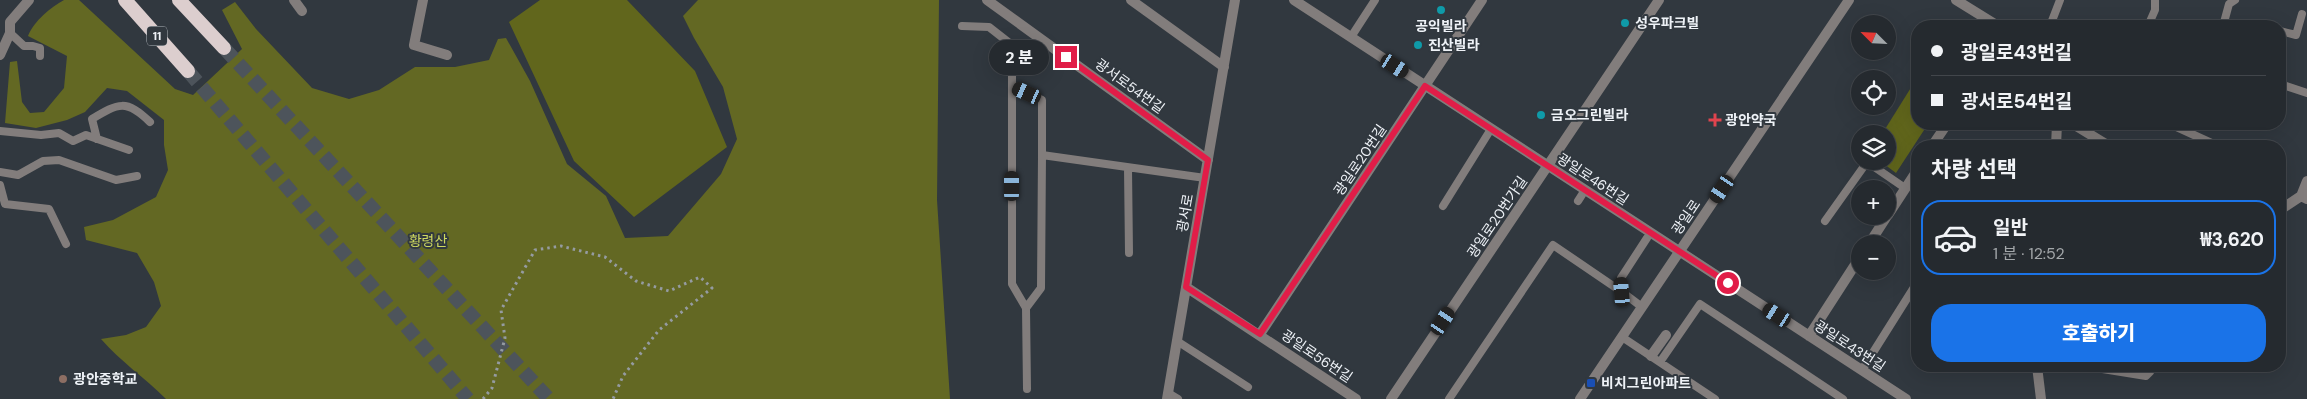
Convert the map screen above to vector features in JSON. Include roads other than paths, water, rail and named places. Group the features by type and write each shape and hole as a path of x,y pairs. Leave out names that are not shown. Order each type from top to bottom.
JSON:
{"highway":[{"name":"11","path":"125,0 188,71"},
{"path":"179,0 224,48"}],"street":[{"path":"0,55 10,34 10,22 30,0"},
{"path":"294,0 302,11"},
{"path":"423,0 414,45 447,55"},
{"name":"광서로54번길","path":"988,0 1208,160"},
{"path":"1131,0 1224,67"},
{"name":"광서로","path":"1168,396 1235,0"},
{"name":"광일로46번길","path":"1294,0 1679,252"},
{"name":"광일로20번길","path":"1260,334 1482,0"},
{"name":"광일로20번가길","path":"1391,399 1658,0"},
{"name":"광일로","path":"1580,399 1849,0"},
{"path":"1956,0 1988,20"},
{"path":"2083,130 2099,140"},
{"path":"1896,202 1911,179"},
{"path":"2286,207 2304,198 2307,182"},
{"name":"광일로43번길","path":"1679,252 1906,399"},
{"path":"1809,336 1851,271"},
{"name":"광일로56번길","path":"1186,287 1356,399"},
{"path":"1651,356 1666,335"},
{"path":"2038,372 2041,399"}],"lane":[{"path":"1351,37 1375,0"},
{"path":"2052,20 2060,0"},
{"path":"2151,20 2155,10 2155,0"},
{"path":"2225,20 2229,4 2235,0"},
{"path":"2286,32 2296,35 2302,14"},
{"path":"962,26 989,27 1012,44 1012,284 1026,308 1026,389"},
{"path":"10,34 24,46 40,48 40,56"},
{"path":"2286,86 2307,93"},
{"path":"1013,87 1042,100 1041,288 1026,308"},
{"path":"98,139 92,119 114,106 127,104 140,112 150,122"},
{"path":"1443,206 1491,129"},
{"path":"2183,130 2205,140"},
{"path":"0,131 41,136 59,133 73,141 86,135 129,150"},
{"path":"1042,155 1205,178"},
{"path":"0,172 18,175 43,161 60,160 116,180 137,176"},
{"path":"1825,221 1867,162 1905,188"},
{"path":"1128,168 1129,253"},
{"path":"0,185 5,204 49,209 66,244"},
{"path":"1578,201 1585,190"},
{"path":"1622,292 1621,278 1647,238"},
{"path":"1449,399 1553,245 1642,307"},
{"path":"1862,370 1911,292"},
{"path":"1660,362 1700,304 1843,399"},
{"path":"1622,337 1709,398"},
{"path":"1177,341 1248,387"},
{"path":"2120,372 2146,376 2150,372"},
{"name":"광서로","path":"1168,396 1178,399"}],"tunnel":[{"path":"224,48 549,399"},
{"path":"188,71 468,399"}],"place":[{"name":"공익빌라","path":"1441,10"},
{"name":"성우파크빌","path":"1625,23"},
{"name":"진산빌라","path":"1418,45"},
{"name":"금오그린빌라","path":"1541,115"},
{"name":"광안약국","path":"1715,120"},
{"name":"광안중학교","path":"63,379"},
{"name":"비치그린아파트","path":"1591,383"}],"park label":[{"name":"황령산","path":"428,241"}]}
